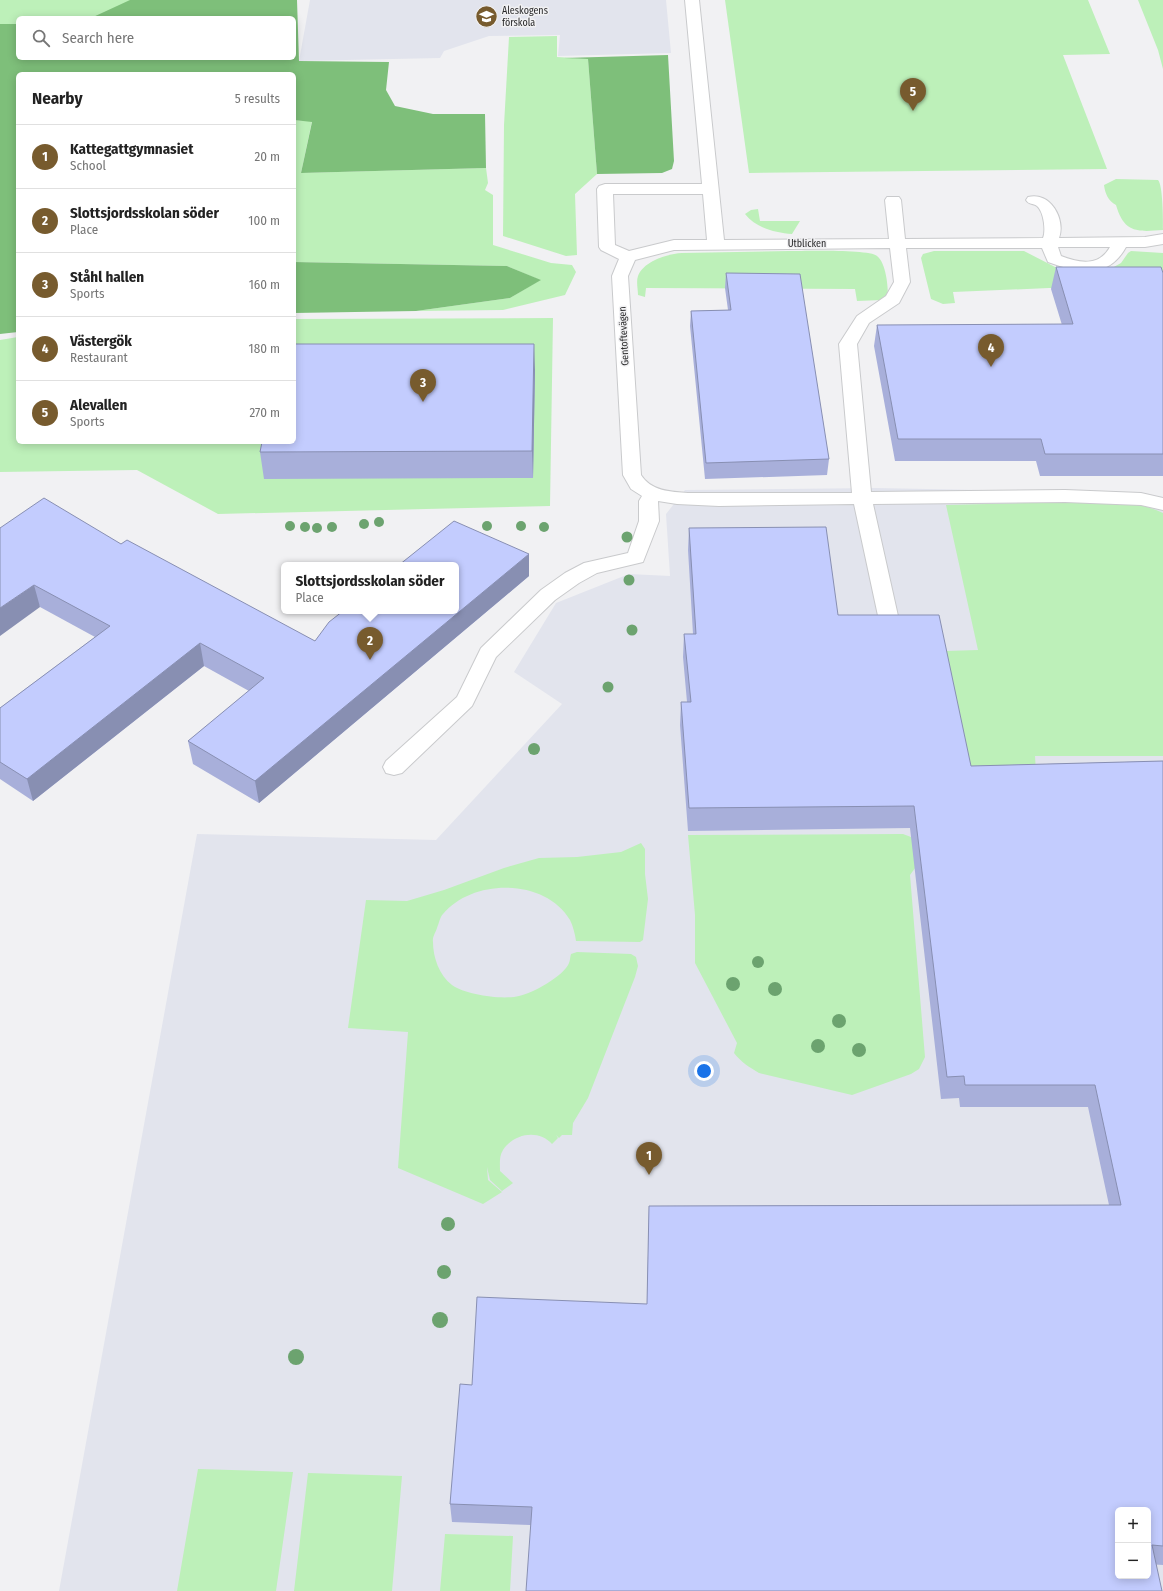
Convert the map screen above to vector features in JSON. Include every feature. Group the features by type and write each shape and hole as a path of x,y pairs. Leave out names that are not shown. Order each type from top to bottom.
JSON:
{"lane":[{"path":"692,0 716,245 674,245 650,250 628,257 606,247 605,189 710,189"},
{"path":"890,626 862,498 848,344 863,320 893,299 902,282 893,200"},
{"path":"1034,200 1043,203 1048,210 1054,230 1049,243 1054,259 1070,265 1089,268 1105,264 1116,255 1121,242"},
{"path":"1145,242 1163,239"},
{"path":"1145,242 1163,244"},
{"name":"Utblicken","path":"716,245 1145,242"},
{"name":"Gentoftevägen","path":"628,257 620,276 632,475 638,485 654,493 674,498 719,500 1065,496 1141,499 1163,504"},
{"path":"394,767 465,701 488,653 548,595 572,578 591,568 636,558 649,521 648,501 654,493"}],"shaded area":[{"name":"Aleskogens förskola","path":"310,0 666,0 671,53 558,56 560,35 489,36 444,51 440,58 299,61"},
{"path":"875,488 1126,493 1163,497 1163,1591 59,1591 197,834 436,840 562,704 514,672 556,603 629,574 670,576 666,514 685,490"}],"green space":[{"path":"0,0 192,0 179,16 16,16 16,60 18,60 18,72 16,72 16,75 0,86"},
{"path":"130,0 297,0 299,61 389,62 386,90 395,106 433,114 485,114 486,168 301,173 312,122 296,120 296,72 16,72 16,332 0,334 0,24 16,24 16,60 296,60 296,16 95,16"},
{"path":"725,0 1088,0 1110,54 1063,55 1107,169 749,173"},
{"path":"1138,0 1163,0 1163,69 1158,50"},
{"path":"557,36 557,57 588,59 597,174 575,194 577,255 566,256 503,236 504,125 509,37"},
{"path":"668,55 674,161 672,169 662,173 597,174 588,59 564,58"},
{"path":"296,120 312,121 301,173 486,168 488,183 485,190 493,195 493,245 551,263 572,265 576,272 565,295 503,310 416,311 510,298 540,280 507,266 296,262"},
{"path":"1116,179 1158,180 1162,195 1163,230 1146,231 1133,229 1123,221 1116,205 1109,199 1104,188 1104,185"},
{"path":"758,209 760,221 800,221 792,234 766,229 749,219 745,214 751,210"},
{"path":"821,251 862,252 877,256 883,264 887,281 888,297 882,300 857,301 855,289 646,288 645,297 638,295 637,278 645,266 657,259 670,255 682,253"},
{"path":"934,251 1024,251 1057,268 1112,268 1121,263 1131,251 1163,253 1163,308 1125,288 1049,288 953,292 955,303 943,304 931,299 921,258 923,254"},
{"path":"296,262 507,266 541,280 510,298 416,311 296,313"},
{"path":"553,318 550,506 218,514 137,470 0,472 0,340 16,337 16,444 296,444 296,319"},
{"path":"1104,501 1149,507 1163,513 1163,756 1035,756 1036,772 971,773 946,651 978,650 946,505"},
{"path":"903,834 919,840 926,853 910,875 925,1057 919,1069 911,1074 852,1095 759,1073 752,1069 742,1062 734,1053 737,1043 695,963 695,915 688,835"},
{"path":"641,843 645,849 645,874 648,899 643,940 640,942 576,941 570,920 559,906 544,896 527,890 508,888 490,889 472,894 456,902 441,917 433,940 436,960 440,971 447,981 458,989 466,992 494,997 512,997 525,994 555,978 566,968 571,954 577,952 631,954 636,957 638,966 588,1098 573,1123 572,1135 562,1135 559,1138 556,1135 558,1138 552,1144 547,1139 540,1136 527,1135 513,1140 508,1144 501,1155 500,1171 513,1183 502,1191 490,1180 487,1167 488,1180 502,1192 483,1204 398,1168 408,1032 348,1028 366,900 407,901 444,890 504,868 539,858 577,857 621,852"},
{"path":"198,1469 293,1472 276,1591 177,1591"},
{"path":"308,1473 402,1476 392,1591 294,1591"},
{"path":"445,1534 513,1536 510,1591 440,1591"}],"building":[{"path":"1056,267 1161,267 1163,273 1163,454 1045,454 1041,439 898,439 877,325 1073,324"},
{"path":"726,273 800,274 829,459 706,463 691,311 731,310"},
{"path":"296,344 534,344 532,451 260,452 262,444 296,444"},
{"path":"44,498 121,544 127,540 315,641 329,622 339,614 457,614 255,781 188,741 264,678 200,643 27,779 0,762 0,708 110,626 34,585 0,608 0,528"},
{"path":"454,521 529,554 459,612 459,562 403,562"},
{"path":"826,527 838,615 939,615 971,766 1163,761 1163,1546 1152,1545 1162,1591 526,1591 532,1507 450,1504 460,1384 472,1385 477,1297 647,1304 649,1206 1121,1205 1095,1085 965,1085 964,1076 947,1077 914,806 689,808 681,702 691,702 684,634 696,634 689,528"}],"place":[{"name":"Aleskogens förskola","path":"487,17"},
{"name":"Alevallen","path":"913,111"},
{"name":"Västergök","path":"991,367"},
{"name":"Ståhl hallen","path":"423,402"},
{"name":"Slottsjordsskolan söder","path":"370,660"},
{"name":"Kattegattgymnasiet","path":"649,1175"}]}
